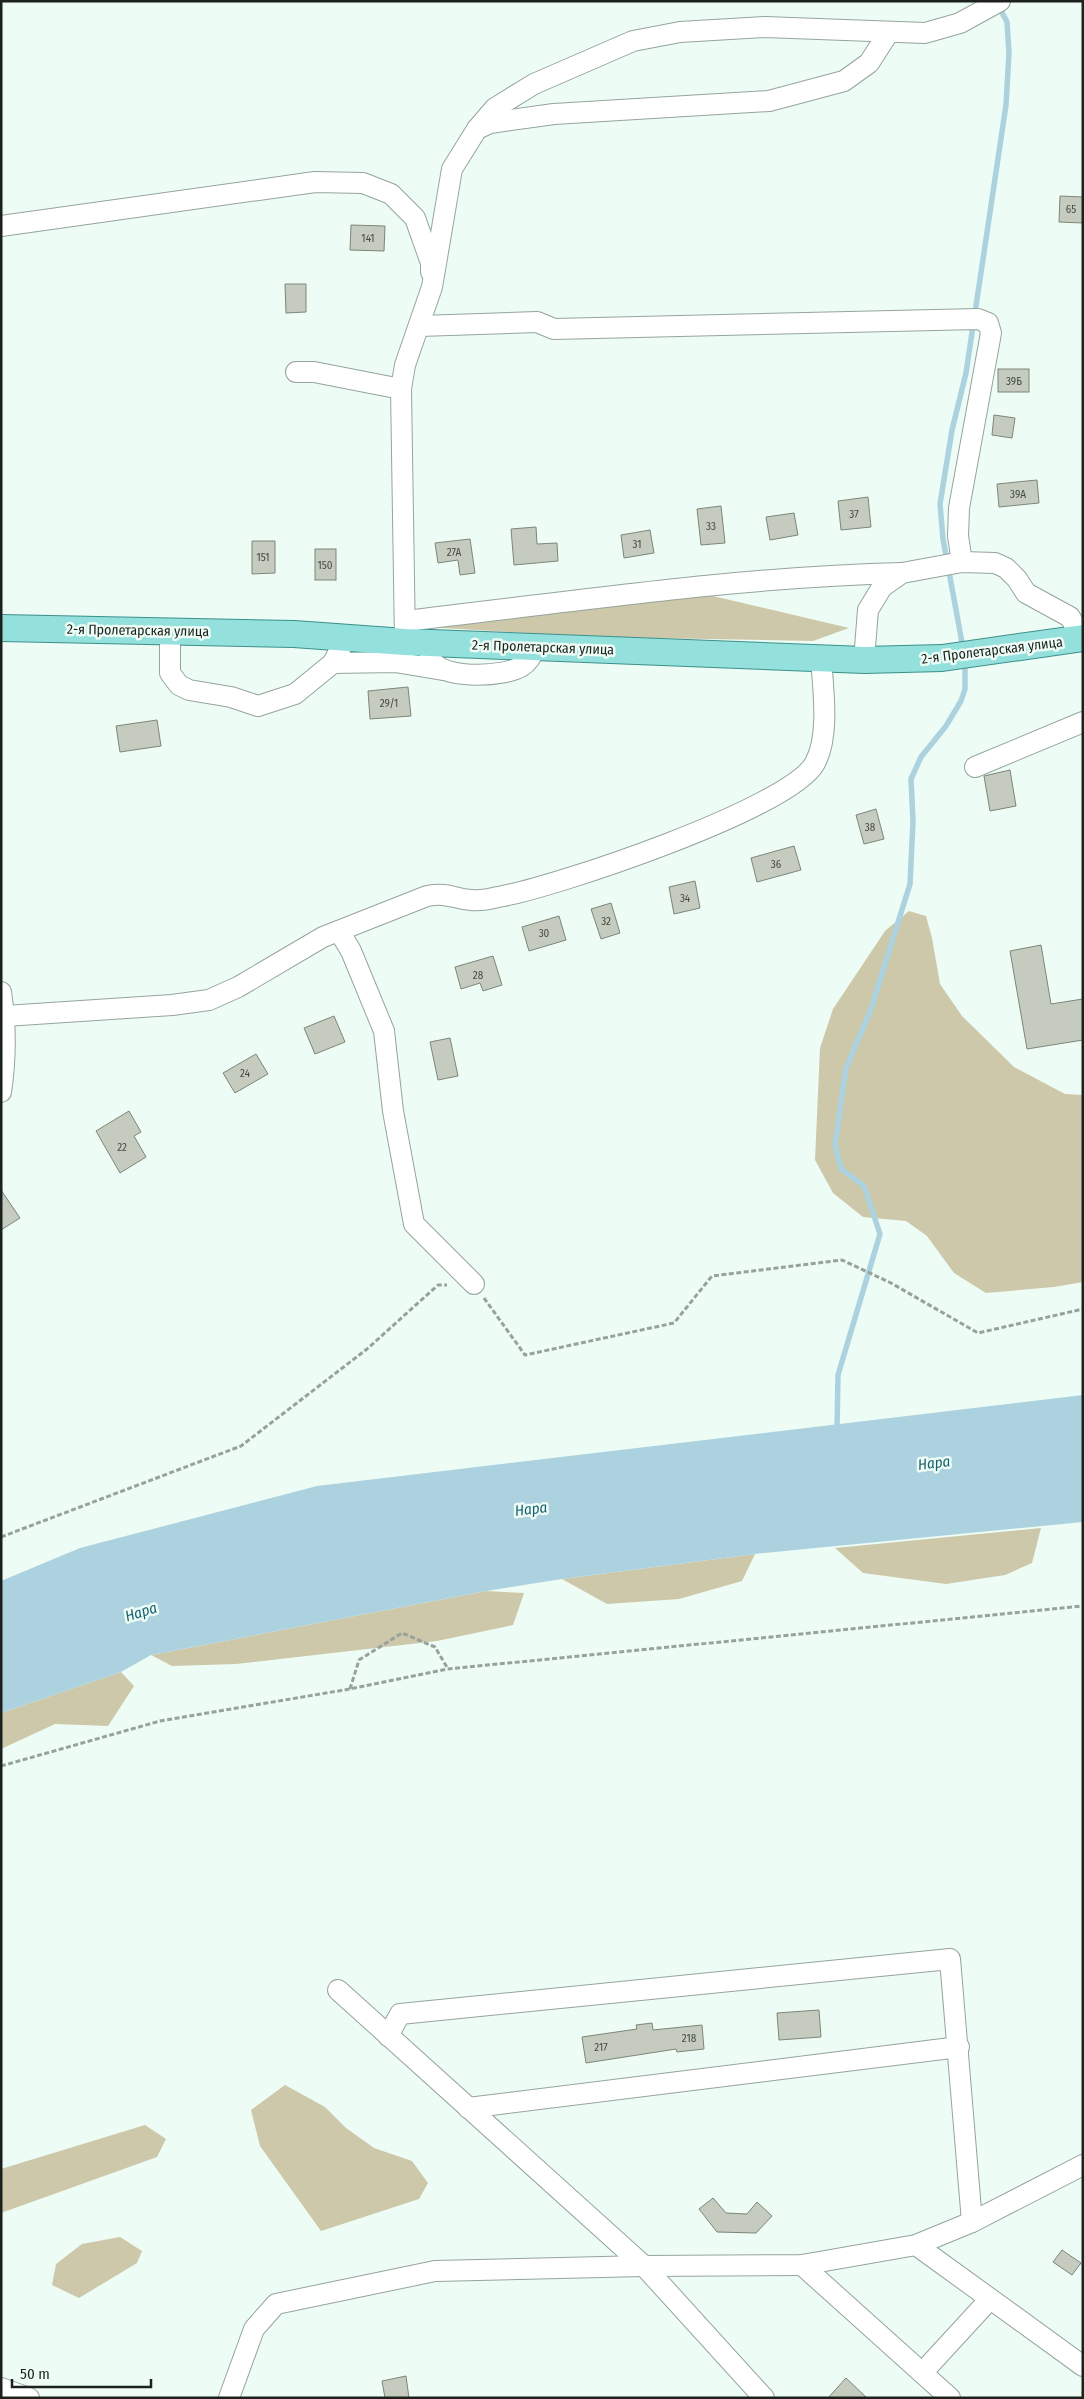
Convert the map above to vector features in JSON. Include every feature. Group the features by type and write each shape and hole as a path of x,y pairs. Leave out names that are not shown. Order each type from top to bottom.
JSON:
{"main road":[{"name":"2-я Пролетарская улица","path":"1,628 170,630 346,637 412,635 536,647 864,660 942,658 1082,638"}],"street":[{"path":"443,670 433,663 412,635 401,389 405,365 432,287 452,170 477,129 495,108 534,84 633,41 680,32 764,27 925,32 960,23 1000,1"},
{"path":"477,129 490,122 554,114 769,101 844,81 869,63 889,32"},
{"path":"1,226 315,182 363,183 391,194 415,218 431,263 432,287"},
{"path":"420,326 537,322 554,329 978,319 988,323 991,334 959,508 958,536 962,562"},
{"path":"296,372 314,372 401,389"},
{"path":"412,635 680,589 844,575 902,573 962,562 995,563 1006,568 1026,593 1070,617 1082,638"},
{"path":"864,660 868,610 882,587 902,573"},
{"path":"170,630 170,673 180,685 189,690 231,697 258,706 295,694 333,663 346,637"},
{"path":"333,663 395,662 464,674 498,674 522,666 529,660 536,647"},
{"path":"4,1016 172,1005 209,1000 238,987 323,937 427,896 444,893 472,900 499,897 591,872 736,816 792,786 815,764 822,740 824,704 821,658"},
{"path":"975,767 1083,722"},
{"path":"339,931 351,951 384,1031 393,1111 414,1224 474,1284"},
{"path":"1,992 4,1016 4,1068 1,1092"},
{"path":"388,2036 400,2014 950,1959 959,2047 972,2222"},
{"path":"338,1990 644,2266 764,2398"},
{"path":"468,2108 959,2047"},
{"path":"229,2398 254,2329 276,2304 435,2271 644,2266 802,2265 916,2244 972,2222 1083,2165"},
{"path":"916,2244 1083,2366"},
{"path":"802,2265 950,2398"},
{"path":"922,2373 990,2298"},
{"path":"1,2388 29,2398"}],"path":[{"path":"1,1537 241,1446 367,1349 438,1285 474,1284 525,1355 674,1323 712,1276 842,1260 891,1283 978,1334 1083,1309"},
{"path":"1,1766 160,1721 350,1689 448,1669 1083,1606"},
{"path":"350,1689 359,1660 402,1633 435,1647 448,1669"}],"shaded area":[{"path":"700,593 849,628 813,641 595,637 425,627"},
{"path":"909,911 926,916 940,984 962,1016 1014,1067 1065,1094 1083,1095 1083,1282 1054,1287 986,1293 954,1273 927,1236 906,1221 863,1217 833,1193 815,1160 820,1048 833,1009 885,931"},
{"path":"1041,1528 1032,1563 1005,1575 946,1584 863,1573 835,1548"},
{"path":"755,1554 742,1581 679,1599 607,1604 562,1579"},
{"path":"486,1591 524,1593 513,1625 437,1641 236,1664 172,1666 151,1655"},
{"path":"121,1672 134,1686 108,1726 55,1724 1,1749 1,1713"},
{"path":"285,2085 325,2107 346,2128 374,2148 412,2161 428,2183 419,2199 321,2231 260,2146 251,2110"},
{"path":"145,2125 166,2139 157,2157 1,2213 1,2169"},
{"path":"120,2237 142,2251 137,2263 79,2298 52,2285 56,2264 82,2244"}],"water":[{"name":"Нара","path":"1083,1395 1083,1522 755,1554 562,1579 486,1591 151,1655 121,1672 1,1713 1,1581 80,1548 317,1486"}],"building":[{"path":"1060,196 1083,197 1083,223 1059,222"},
{"path":"351,225 385,226 384,251 350,250"},
{"path":"285,284 306,284 306,312 286,313"},
{"path":"998,369 1029,369 1029,392 998,392"},
{"path":"994,415 1015,418 1012,438 992,435"},
{"path":"1037,480 1039,503 999,507 997,484"},
{"path":"868,497 871,527 841,530 838,501"},
{"path":"721,506 725,543 701,545 697,509"},
{"path":"794,513 798,535 770,540 766,517"},
{"path":"536,527 537,544 557,543 558,561 514,565 511,529"},
{"path":"650,530 654,553 624,558 621,535"},
{"path":"470,539 475,573 460,575 458,560 438,563 435,543"},
{"path":"252,541 275,541 275,573 252,574"},
{"path":"315,549 336,549 336,580 315,580"},
{"path":"408,687 411,716 370,719 368,691"},
{"path":"157,720 161,746 120,752 116,726"},
{"path":"1010,770 1016,806 990,811 984,776"},
{"path":"876,809 884,839 864,844 856,815"},
{"path":"794,846 801,870 757,882 751,858"},
{"path":"695,881 700,908 674,914 669,887"},
{"path":"611,903 620,933 601,939 591,909"},
{"path":"559,916 566,940 529,951 522,927"},
{"path":"1041,945 1051,1004 1083,999 1083,1040 1027,1049 1010,951"},
{"path":"493,956 502,985 483,991 480,983 461,989 455,967"},
{"path":"334,1016 345,1042 315,1054 304,1028"},
{"path":"450,1038 458,1076 438,1080 430,1042"},
{"path":"256,1054 268,1074 235,1093 223,1073"},
{"path":"129,1111 141,1132 134,1136 146,1157 120,1173 96,1131"},
{"path":"1,1190 20,1218 1,1230"},
{"path":"819,2010 821,2037 779,2040 777,2013"},
{"path":"652,2023 653,2030 702,2025 704,2049 677,2052 676,2049 586,2063 582,2037 637,2029 636,2025"},
{"path":"713,2198 726,2213 747,2214 757,2202 772,2216 756,2233 717,2232 699,2209"},
{"path":"1062,2250 1081,2263 1072,2275 1053,2262"},
{"path":"406,2376 409,2398 385,2398 382,2381"},
{"path":"846,2378 867,2398 828,2398"}],"waterway":[{"path":"963,648 943,539 940,504 952,430 966,373 1006,105 1009,53 1007,22 998,5"},
{"path":"837,1430 838,1375 880,1234 864,1186 841,1169 835,1145 846,1068 871,1009 910,884 913,821 911,779 921,757 946,726 961,701 965,689 965,662"}]}
